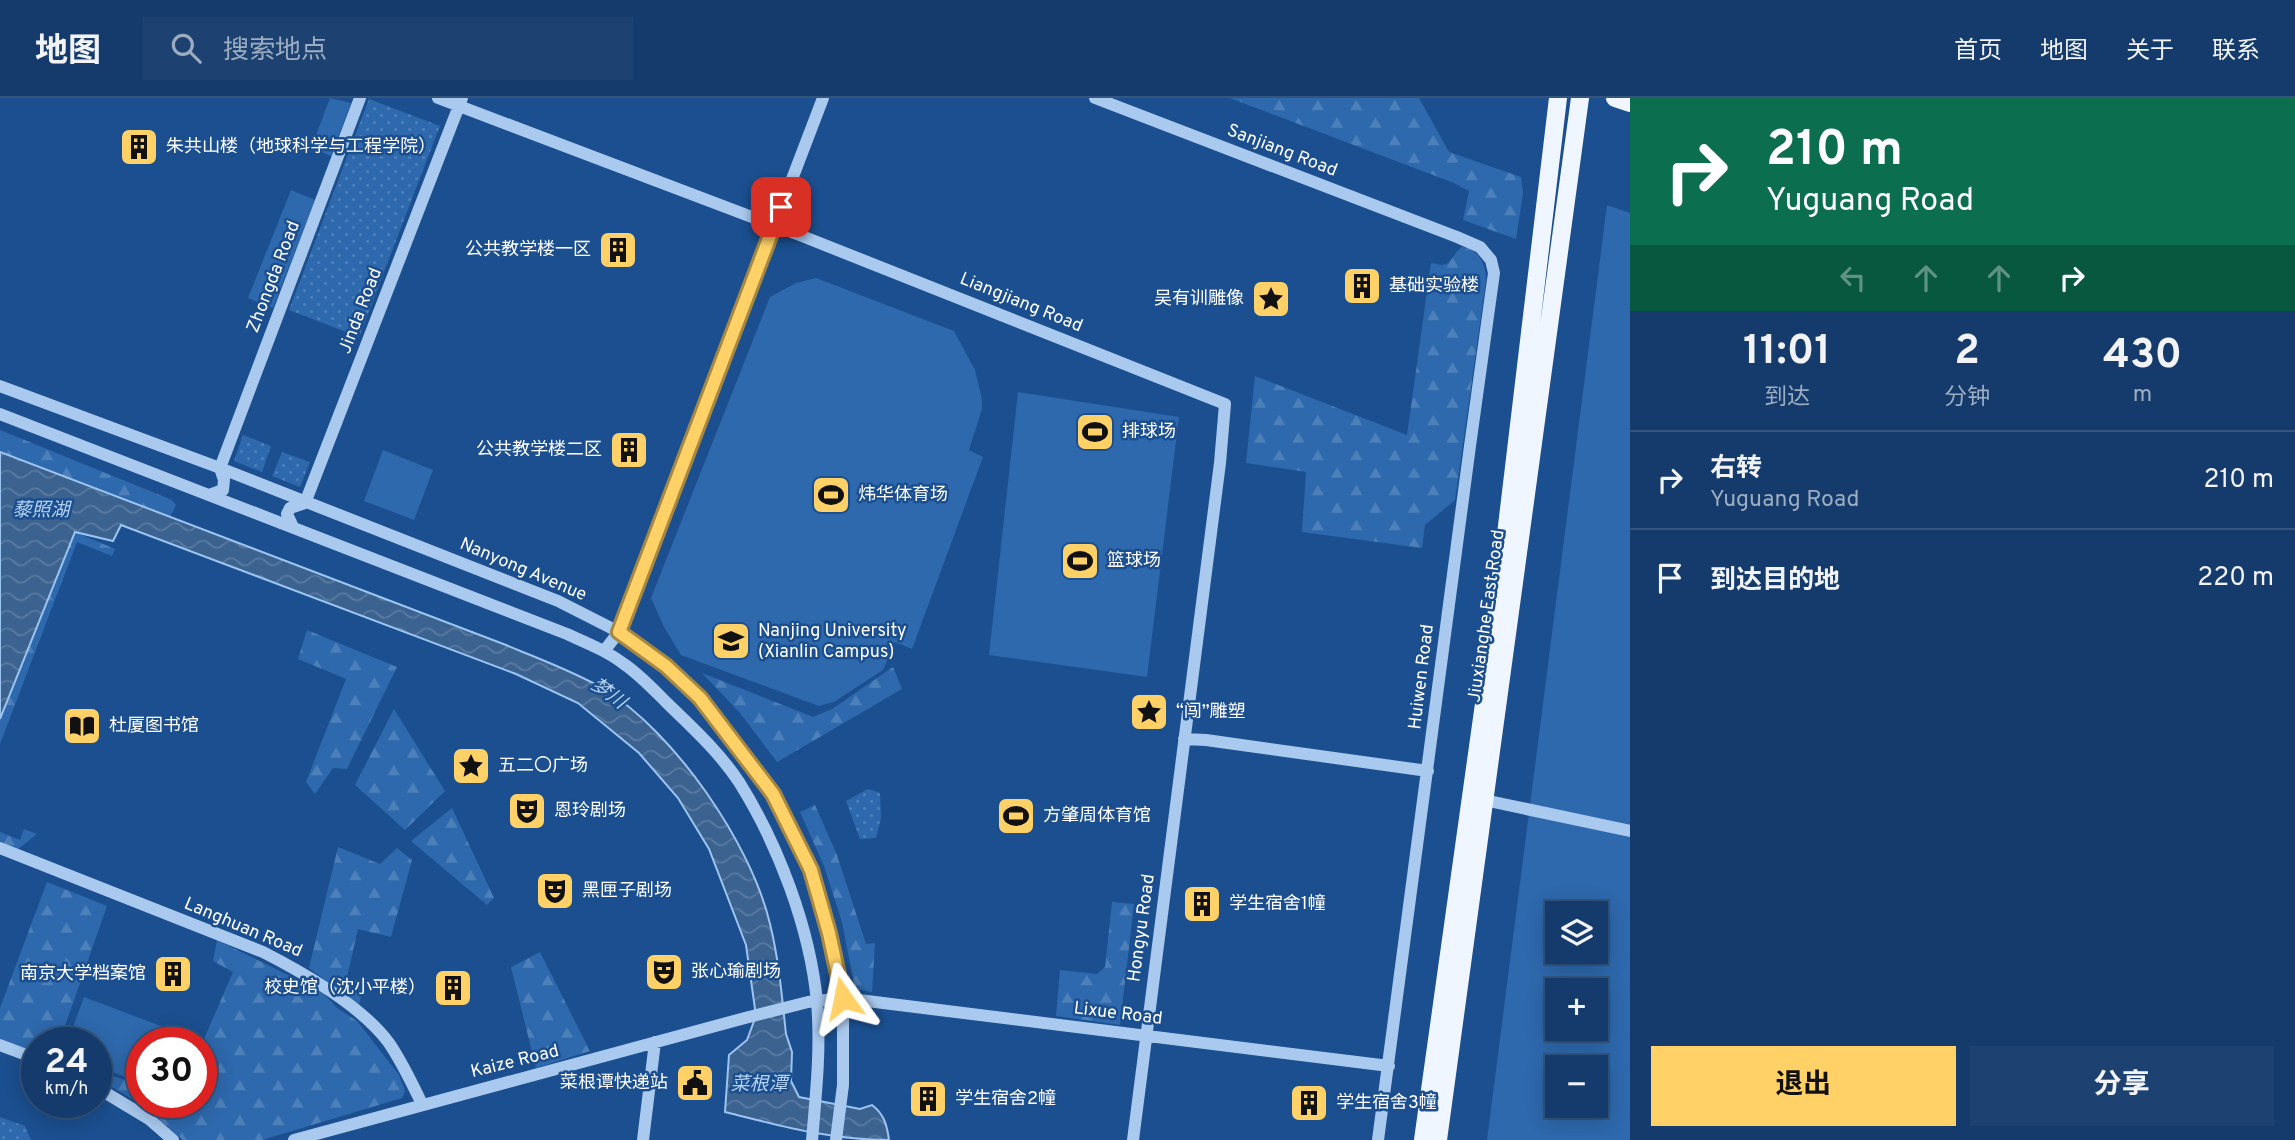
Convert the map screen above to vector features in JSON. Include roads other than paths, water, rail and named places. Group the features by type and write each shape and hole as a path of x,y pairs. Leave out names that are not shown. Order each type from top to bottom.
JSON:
{"main road":[{"name":"Jiuxianghe East Road","path":"1423,1140 1497,605 1558,98"},
{"name":"Jiuxianghe East Road","path":"1438,1140 1580,98"},
{"path":"1615,98 1630,103"}],"street":[{"name":"Zhongda Road","path":"212,494 223,490 224,480 220,468 360,98"},
{"path":"438,98 461,102 774,225"},
{"path":"604,651 619,632 824,98"},
{"name":"Sanjiang Road","path":"1095,98 1457,237"},
{"name":"Jinda Road","path":"293,527 287,514 290,508 305,503 461,102"},
{"name":"Liangjiang Road","path":"774,225 1225,404 1189,703"},
{"name":"Huiwen Road","path":"1378,1140 1494,273 1491,260 1480,247 1457,237"},
{"name":"Nanyong Avenue","path":"0,386 220,468 558,601 619,632 666,666 700,698 773,794 811,870 829,933 843,998 842,1085 836,1140"},
{"path":"0,414 568,634 604,651 643,679 692,727 738,782 788,883 812,968 817,1083 812,1140"},
{"name":"Hongyu Road","path":"1133,1140 1189,703"},
{"path":"1184,739 1428,771"},
{"path":"752,807 773,794"},
{"path":"1484,800 1630,831"},
{"name":"Langhuan Road","path":"0,848 263,952 302,972 347,1003 388,1041 422,1104"},
{"name":"Lixue Road","path":"813,1002 843,998 1389,1066"},
{"name":"Kaize Road","path":"294,1140 813,1002"},
{"path":"643,1140 655,1042"},
{"path":"0,1045 21,1053"},
{"path":"112,1097 149,1119 173,1140"}],"water":[{"path":"0,452 506,645 604,689 630,708 657,732 706,792 746,859 770,924 786,1034 792,1052 791,1081 799,1097 860,1109 872,1105 884,1120 889,1140 826,1135 725,1112 729,1055 747,1040 756,1016 746,945 709,849 678,798 639,753 578,703 516,674 121,525 113,541 75,532 0,719"}],"place":[{"name":"朱共山楼（地球科学与工程学院）","path":"139,147"},
{"name":"公共教学楼一区","path":"618,250"},
{"name":"基础实验楼","path":"1362,286"},
{"name":"吴有训雕像","path":"1271,299"},
{"name":"排球场","path":"1095,432"},
{"name":"公共教学楼二区","path":"629,450"},
{"name":"炜华体育场","path":"831,495"},
{"name":"篮球场","path":"1080,561"},
{"name":"Nanjing University (Xianlin Campus)","path":"731,641"},
{"name":"“闯”雕塑","path":"1149,712"},
{"name":"杜厦图书馆","path":"82,726"},
{"name":"五二〇广场","path":"471,766"},
{"name":"恩玲剧场","path":"527,811"},
{"name":"方肇周体育馆","path":"1016,816"},
{"name":"黑匣子剧场","path":"555,891"},
{"name":"学生宿舍1幢","path":"1202,904"},
{"name":"张心瑜剧场","path":"664,972"},
{"name":"南京大学档案馆","path":"173,974"},
{"name":"校史馆（沈小平楼）","path":"453,988"},
{"name":"菜根谭快递站","path":"695,1083"},
{"name":"学生宿舍2幢","path":"928,1099"},
{"name":"学生宿舍3幢","path":"1309,1103"}],"water label":[{"name":"藜照湖","path":"41,511"},
{"name":"梦川","path":"608,694"},
{"name":"菜根潭","path":"759,1085"}]}
